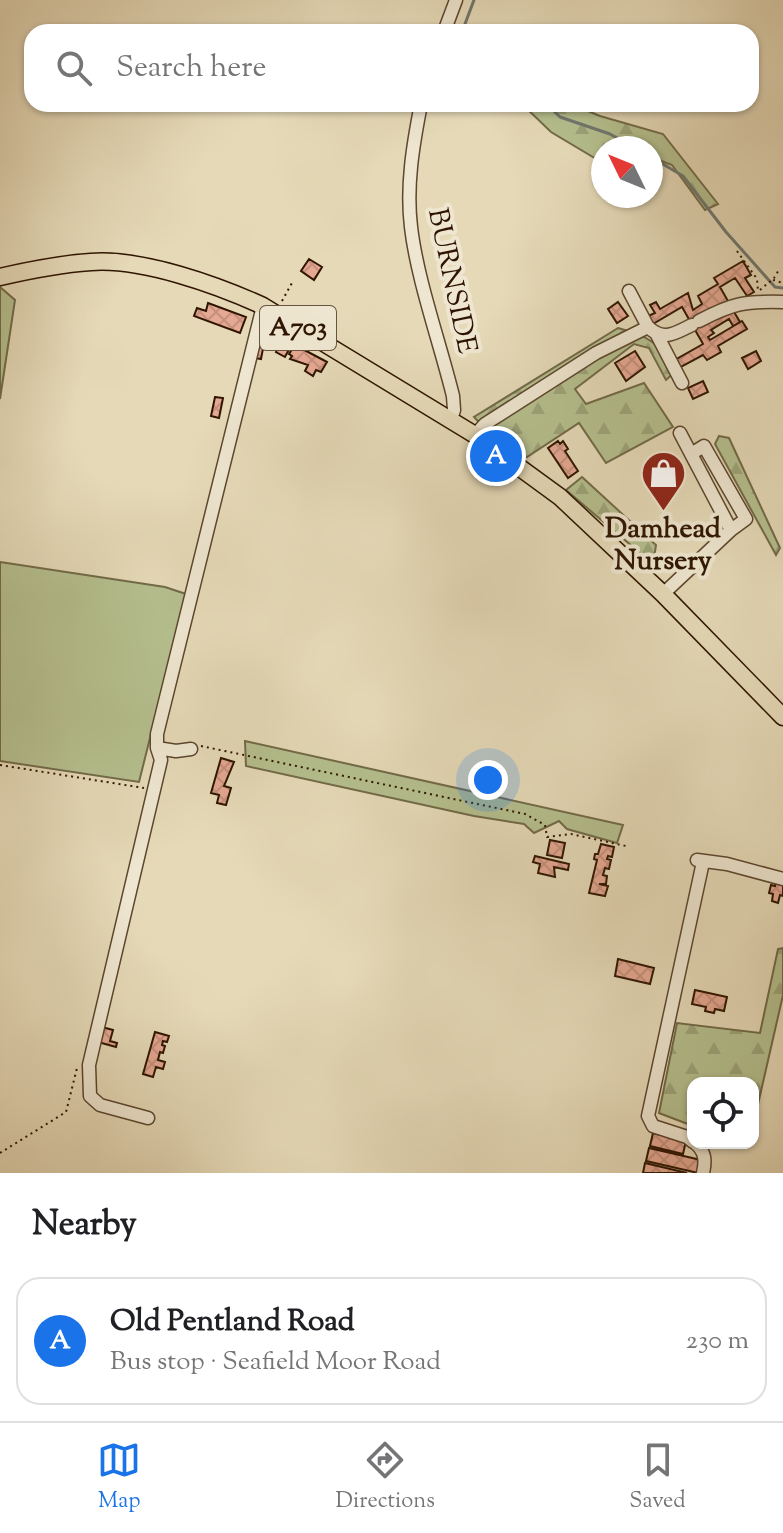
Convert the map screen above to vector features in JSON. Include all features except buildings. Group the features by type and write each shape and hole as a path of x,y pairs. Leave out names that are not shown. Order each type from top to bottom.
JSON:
{"main road":[{"name":"A703","path":"0,277 94,261 137,265 227,290 269,310 451,419 560,497 663,594 783,717"}],"street":[{"path":"447,24 456,0"},
{"name":"BURNSIDE","path":"420,112 409,193 411,229 453,396 451,419"},
{"path":"629,291 682,383"},
{"path":"475,435 485,424 596,353 652,331 665,337 730,305 756,297 783,302"},
{"path":"148,1118 100,1105 90,1096 89,1065 161,760 157,734 269,310"},
{"path":"663,594 731,530 680,433"},
{"path":"157,748 176,751 191,749"},
{"path":"687,1137 653,1126 648,1116 700,861 783,879"},
{"path":"702,1149 705,1162 703,1173"}],"path":[{"path":"737,251 757,279 756,297"},
{"path":"780,268 770,281 783,283"},
{"path":"269,310 293,281"},
{"path":"191,749 203,745 525,814 545,825 547,837 571,834 626,846"},
{"path":"0,765 146,788 144,793"},
{"path":"0,1153 66,1112 81,1055"}],"green space":[{"path":"530,112 590,112 663,134 718,204 705,210 672,165 663,162 663,136 591,136 591,156 551,132"},
{"path":"0,287 15,300 0,399"},
{"path":"618,328 639,334 652,342 676,371 666,380 649,348 634,344 575,389 586,404 644,383 673,427 606,463 579,423 527,457 488,432 474,417"},
{"path":"719,436 729,438 780,548 776,555 715,444"},
{"path":"582,477 656,545 653,564 566,490"},
{"path":"0,562 165,587 186,594 139,782 0,761"},
{"path":"245,741 623,825 617,843 567,829 559,821 534,833 524,824 246,766"},
{"path":"783,948 783,995 759,1100 759,1077 687,1077 687,1124 659,1113 677,1023 760,1033 778,949"}],"waterway":[{"path":"465,24 474,0"},
{"path":"555,112 560,117 614,136"},
{"path":"663,164 683,176 726,232 775,287 783,288"}],"place":[{"name":"Old Pentland Road","path":"496,456"},
{"name":"Damhead Nursery","path":"663,512"}]}
